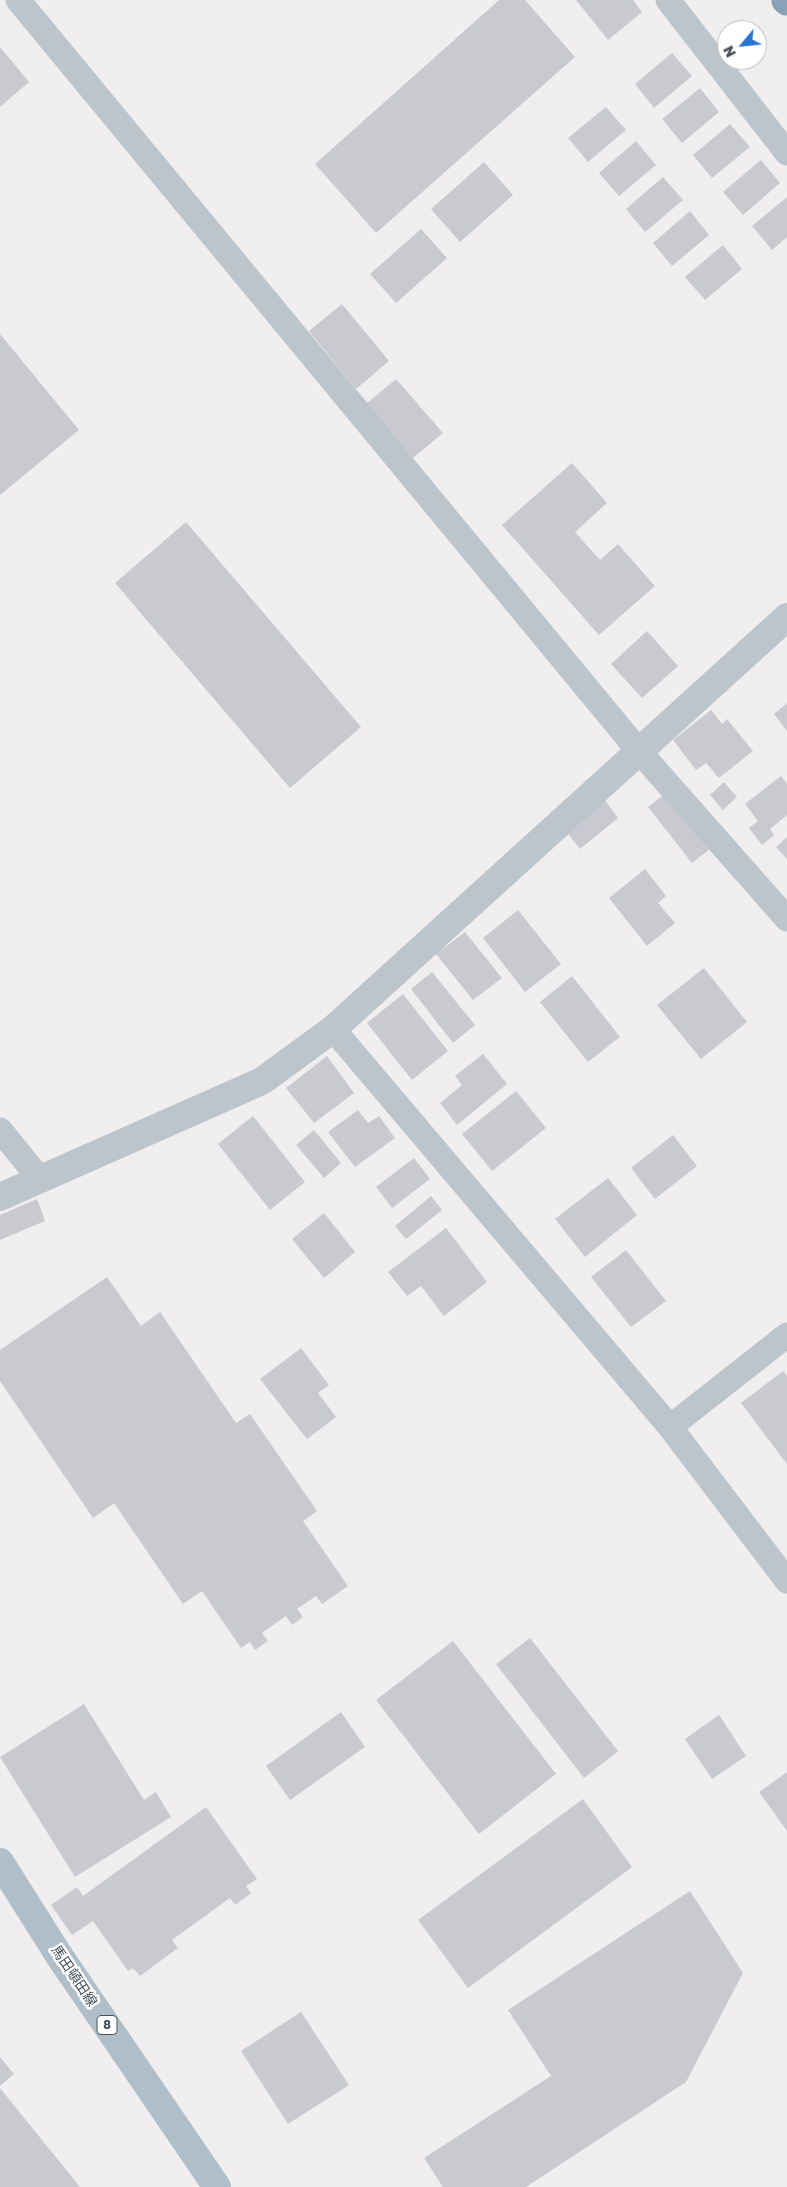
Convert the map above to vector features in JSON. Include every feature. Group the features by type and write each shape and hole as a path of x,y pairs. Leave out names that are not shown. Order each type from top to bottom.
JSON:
{"main road":[{"name":"馬田頓田線","path":"0,1862 60,1956 217,2187"}],"street":[{"path":"18,0 638,750 787,918"},
{"path":"668,0 787,153"},
{"path":"0,1197 262,1081 333,1029 638,750 787,617"},
{"path":"333,1029 670,1427 787,1581"},
{"path":"0,1130 40,1179"},
{"path":"670,1427 787,1335"}],"building":[{"path":"499,0 525,0 575,57 376,233 315,164"},
{"path":"576,0 633,0 642,12 608,40"},
{"path":"0,47 29,82 0,107"},
{"path":"672,53 692,76 654,108 635,84"},
{"path":"700,88 719,112 682,143 662,119"},
{"path":"606,107 626,130 588,162 568,138"},
{"path":"730,124 750,147 712,178 693,155"},
{"path":"636,141 656,165 619,196 599,173"},
{"path":"761,160 780,183 743,215 723,192"},
{"path":"484,162 513,195 460,242 431,209"},
{"path":"663,177 683,200 645,232 626,209"},
{"path":"787,197 787,237 772,250 752,226"},
{"path":"690,211 709,235 672,266 653,243"},
{"path":"421,229 447,258 396,303 370,274"},
{"path":"723,245 742,269 705,300 685,277"},
{"path":"342,304 389,361 356,389 309,331"},
{"path":"0,334 79,430 0,495"},
{"path":"396,379 443,433 413,458 366,404"},
{"path":"572,463 607,503 575,532 600,560 618,544 655,586 599,635 502,525"},
{"path":"186,522 361,727 290,788 115,583"},
{"path":"647,631 678,666 642,698 611,664"},
{"path":"787,703 787,731 774,714"},
{"path":"711,710 722,724 727,719 753,751 719,778 706,763 696,770 673,740"},
{"path":"781,776 787,784 787,815 770,829 774,835 762,845 749,828 758,821 745,804"},
{"path":"724,782 737,797 723,810 710,795"},
{"path":"671,789 715,845 692,863 648,807"},
{"path":"604,799 618,818 580,849 565,830"},
{"path":"787,837 787,859 776,847"},
{"path":"645,869 666,896 658,903 675,923 647,946 609,898"},
{"path":"518,910 561,964 525,992 483,938"},
{"path":"465,932 502,978 473,1000 436,954"},
{"path":"704,968 747,1022 701,1059 657,1005"},
{"path":"432,972 475,1025 453,1043 411,989"},
{"path":"572,976 620,1037 588,1062 540,1002"},
{"path":"403,994 448,1051 412,1080 367,1023"},
{"path":"483,1054 507,1084 457,1125 440,1103 462,1085 455,1076"},
{"path":"327,1056 354,1093 314,1123 286,1088"},
{"path":"516,1091 546,1128 492,1171 462,1134"},
{"path":"358,1110 368,1123 379,1116 395,1138 355,1167 328,1132"},
{"path":"253,1116 305,1182 270,1210 218,1144"},
{"path":"314,1130 341,1163 324,1178 296,1145"},
{"path":"673,1135 697,1166 655,1199 631,1168"},
{"path":"414,1158 430,1179 392,1208 376,1187"},
{"path":"608,1178 637,1215 585,1257 555,1219"},
{"path":"431,1196 442,1210 406,1239 395,1226"},
{"path":"37,1199 45,1221 0,1240 0,1215"},
{"path":"324,1213 355,1252 324,1278 292,1239"},
{"path":"446,1228 487,1282 444,1316 421,1286 407,1296 388,1272"},
{"path":"626,1250 666,1301 631,1327 591,1277"},
{"path":"107,1277 141,1326 160,1312 236,1423 250,1414 317,1511 303,1521 348,1586 322,1604 316,1596 297,1609 303,1617 292,1625 286,1616 262,1633 268,1641 255,1650 250,1642 241,1648 202,1591 183,1604 114,1503 93,1518 0,1381 0,1350"},
{"path":"301,1348 329,1385 318,1393 336,1417 307,1439 260,1379"},
{"path":"783,1371 787,1376 787,1464 741,1403"},
{"path":"530,1638 618,1751 584,1778 496,1664"},
{"path":"453,1641 556,1774 479,1834 376,1700"},
{"path":"84,1704 144,1800 156,1792 171,1817 75,1877 0,1757"},
{"path":"341,1712 365,1747 290,1800 266,1766"},
{"path":"719,1715 746,1756 712,1779 685,1739"},
{"path":"787,1772 787,1831 759,1792"},
{"path":"583,1799 632,1867 468,1988 418,1920"},
{"path":"206,1807 257,1879 246,1886 251,1893 235,1905 230,1898 172,1940 178,1948 140,1976 133,1968 128,1971 93,1921 72,1935 51,1905 77,1887 83,1896"},
{"path":"690,1891 743,1973 686,2082 526,2187 443,2187 424,2158 551,2076 508,2010"},
{"path":"301,2012 349,2085 288,2124 241,2051"},
{"path":"0,2057 14,2074 0,2086"},
{"path":"0,2088 80,2187 0,2187"}]}
